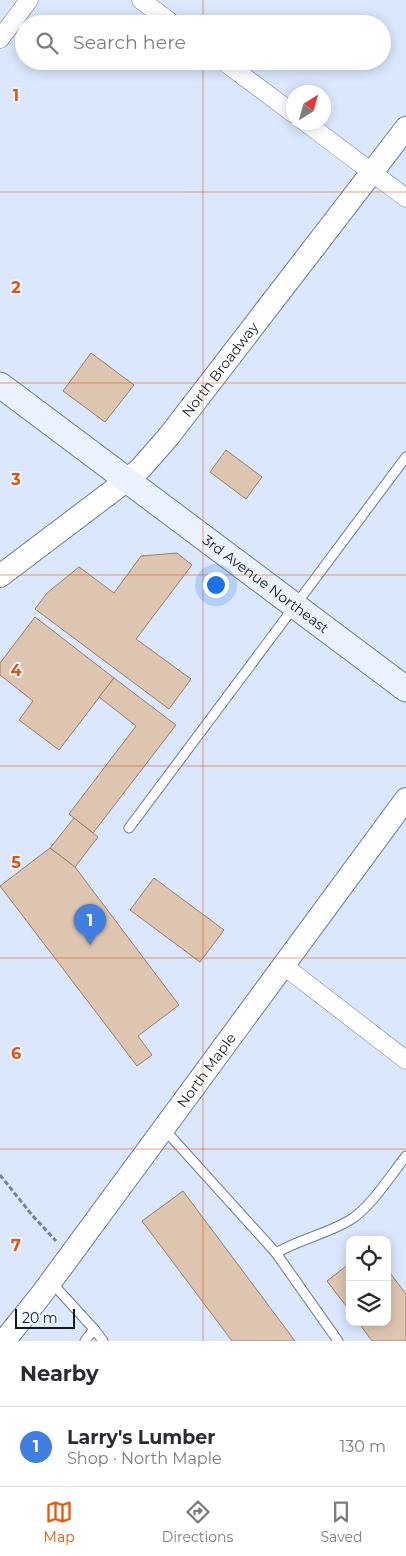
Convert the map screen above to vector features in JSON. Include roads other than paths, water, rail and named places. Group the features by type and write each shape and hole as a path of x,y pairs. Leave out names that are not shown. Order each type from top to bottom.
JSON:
{"main road":[{"name":"3rd Avenue Northeast","path":"0,384 406,689"}],"street":[{"path":"18,15 29,0"},
{"path":"141,0 161,15"},
{"path":"0,39 15,19"},
{"path":"235,70 286,108"},
{"name":"North Broadway","path":"0,576 141,468 169,436 406,128"},
{"path":"316,130 406,198"},
{"name":"North Maple","path":"4,1341 51,1282 406,799"},
{"path":"284,966 406,1060"}],"lane":[{"path":"129,828 406,457"},
{"path":"164,1129 276,1253 338,1341"},
{"path":"276,1253 352,1219 367,1205 406,1156"},
{"path":"51,1282 103,1341"},
{"path":"85,1341 94,1329"}],"place":[{"name":"Larry's Lumber","path":"90,945"}]}
